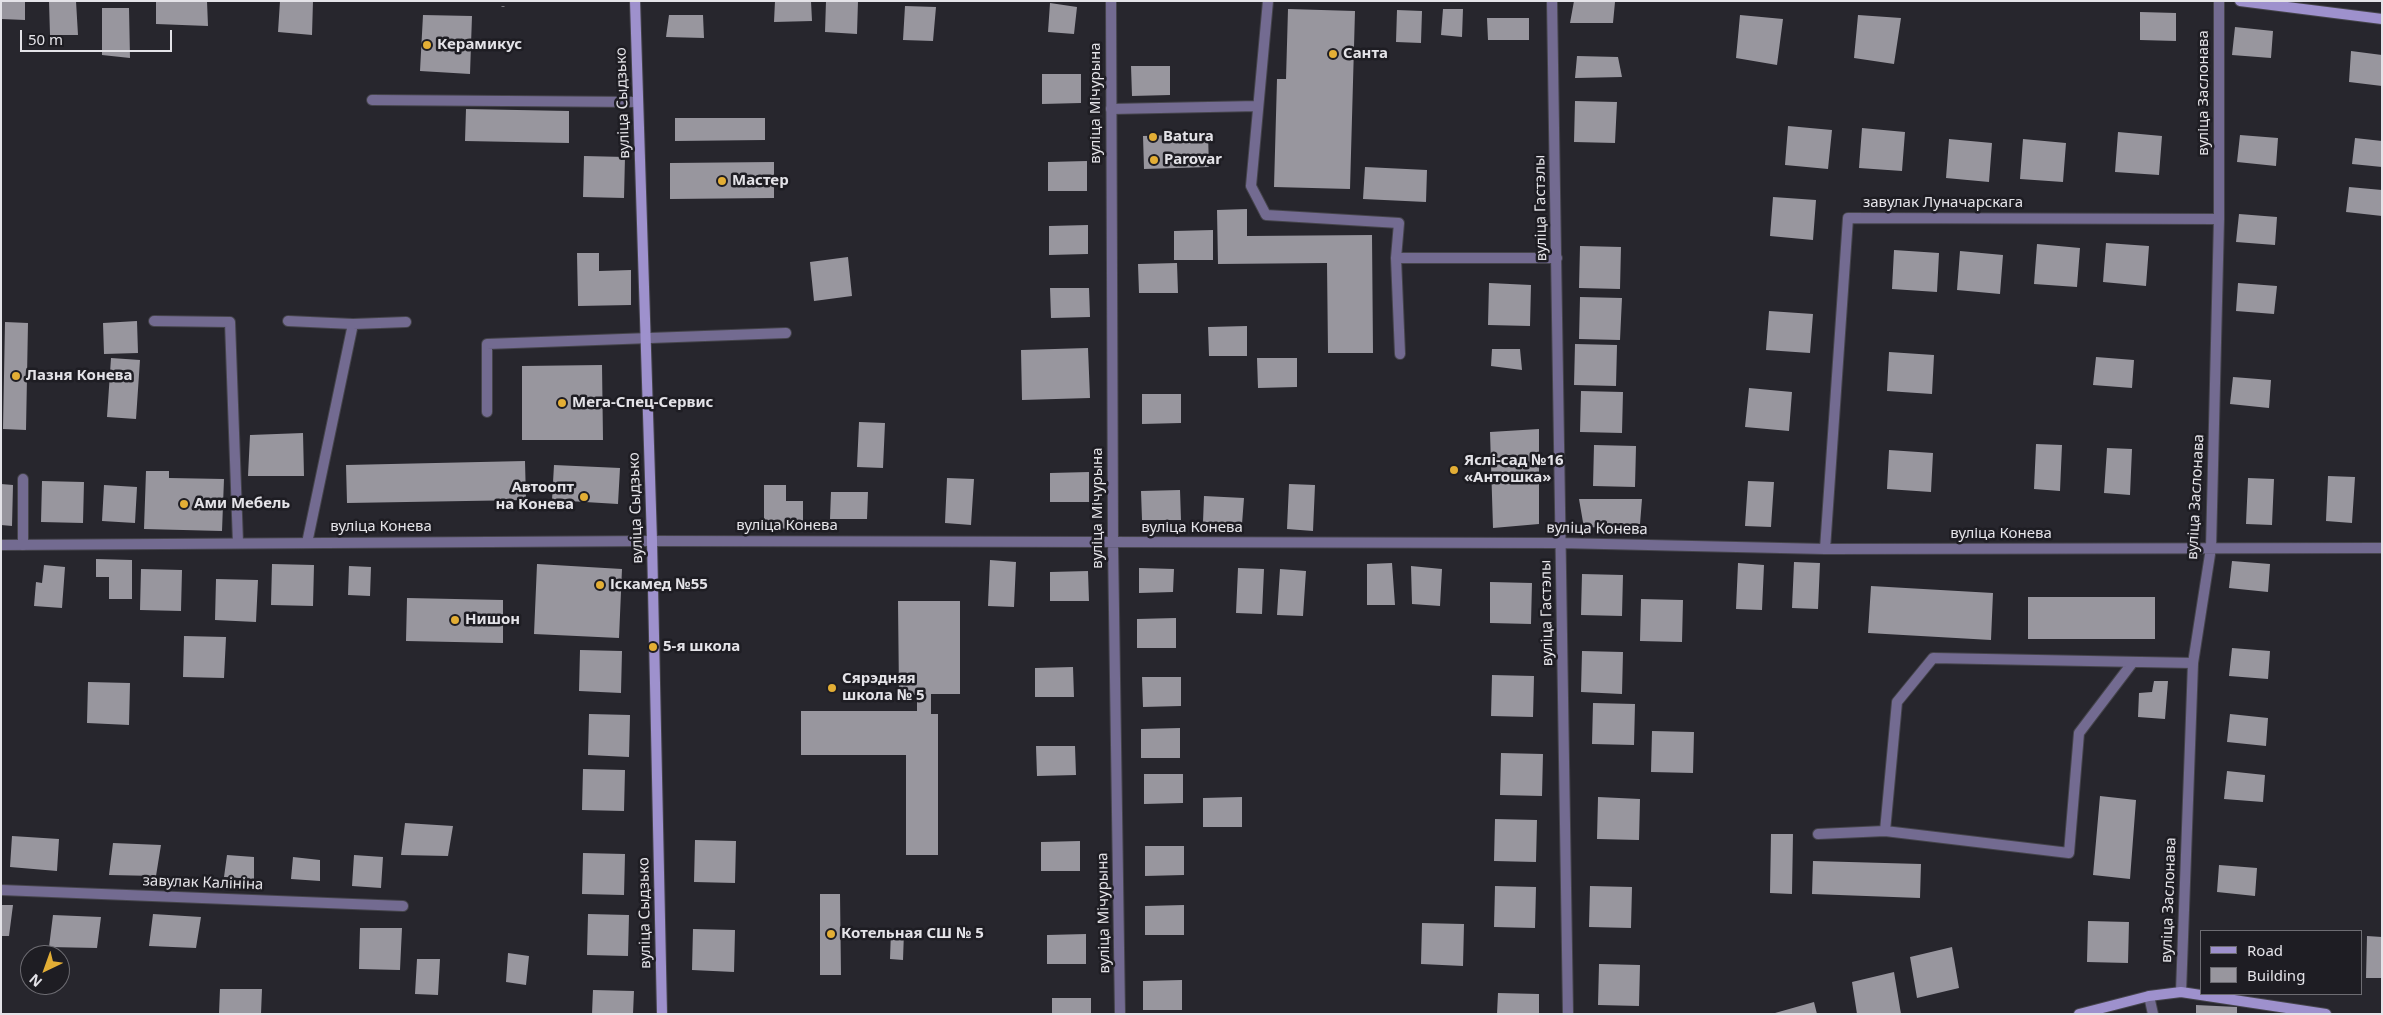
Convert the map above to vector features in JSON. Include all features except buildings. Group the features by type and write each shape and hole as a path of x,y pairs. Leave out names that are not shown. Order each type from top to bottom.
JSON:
{"street":[{"name":"вуліца Сыдзько","path":"635,1 652,541 662,1014"},
{"name":"вуліца Мічурына","path":"1110,1 1113,543 1120,1014"},
{"path":"1268,1 1251,186 1266,215 1400,223 1396,258 1400,354"},
{"name":"вуліца Гастэлы","path":"1552,1 1568,1014"},
{"name":"вуліца Заслонава","path":"2181,992 2193,663 2210,548 2219,219 2219,1"},
{"path":"2240,1 2382,19"},
{"path":"372,100 638,102"},
{"path":"1111,109 1258,106"},
{"name":"завулак Луначарскага","path":"1825,549 1848,218 2219,219"},
{"path":"1396,258 1557,258"},
{"path":"154,321 230,322 238,544"},
{"path":"288,321 354,324 406,322"},
{"path":"307,543 354,324"},
{"path":"487,412 486,344 786,333"},
{"path":"23,479 23,545"},
{"name":"вуліца Конева","path":"1,545 652,541 1560,543 1825,549 2382,548"},
{"path":"1885,831 1897,702 1933,658 2193,663"},
{"path":"1818,834 1885,831 2069,853 2079,734 2133,662"},
{"name":"завулак Калініна","path":"1,890 403,906"},
{"path":"2079,1014 2150,996 2181,992 2200,995"},
{"path":"2201,995 2326,1014"},
{"path":"2150,996 2152,1014"}],"path":[{"path":"503,1 503,6"}],"place":[{"name":"Керамикус","path":"427,45"},
{"name":"Санта","path":"1333,54"},
{"name":"Batura","path":"1153,137"},
{"name":"Parovar","path":"1154,160"},
{"name":"Мастер","path":"722,181"},
{"name":"Лазня Конева","path":"16,376"},
{"name":"Мега-Спец-Сервис","path":"562,403"},
{"name":"Яслі-сад №16 «Антошка»","path":"1454,470"},
{"name":"Автоопт на Конева","path":"584,497"},
{"name":"Ами Мебель","path":"184,504"},
{"name":"Іскамед №55","path":"600,585"},
{"name":"Нишон","path":"455,620"},
{"name":"5-я школа","path":"653,647"},
{"name":"Сярэдняя школа № 5","path":"832,688"},
{"name":"Котельная СШ № 5","path":"831,934"}]}
